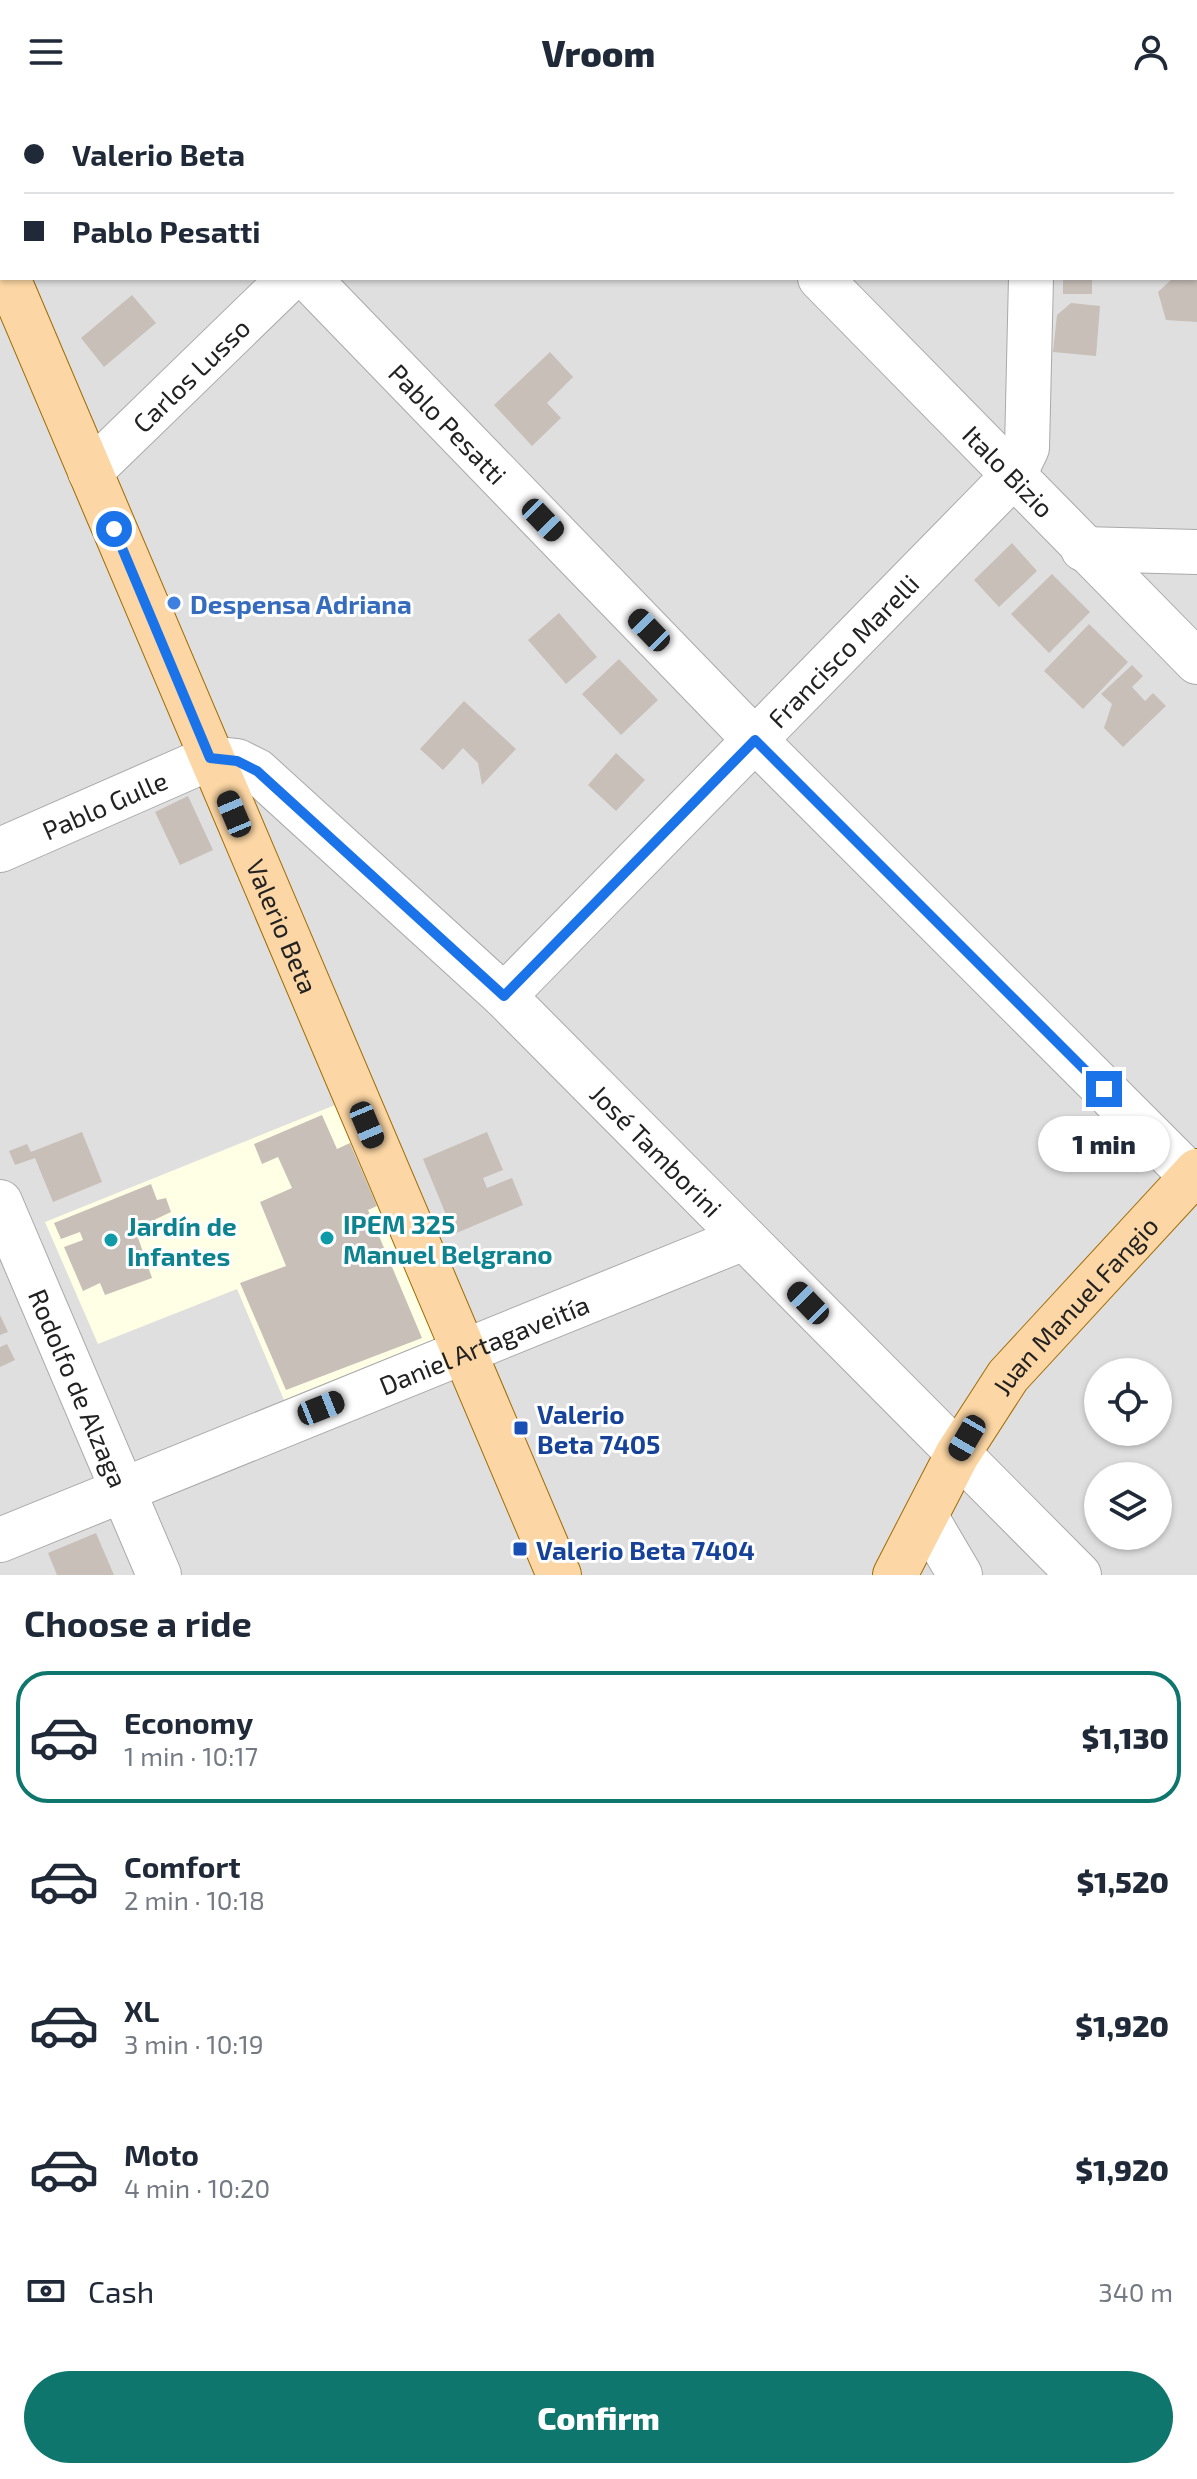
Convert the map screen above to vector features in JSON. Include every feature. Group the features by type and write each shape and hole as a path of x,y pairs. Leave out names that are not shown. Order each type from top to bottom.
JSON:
{"main road":[{"name":"Valerio Beta","path":"9,280 559,1575"},
{"name":"Juan Manuel Fangio","path":"895,1575 957,1455 1008,1376 1195,1176"}],"street":[{"name":"Carlos Lusso","path":"90,472 288,280"},
{"name":"Pablo Pesatti","path":"310,280 755,740 1195,1176"},
{"name":"Italo Bizio","path":"822,280 1197,662"},
{"path":"1014,475 1027,448 1031,280"},
{"name":"Francisco Marelli","path":"504,996 1014,475"},
{"path":"1083,549 1197,552"},
{"name":"Pablo Gulle","path":"0,850 210,758"},
{"name":"José Tamborini","path":"210,758 237,761 257,771 504,996 1079,1575"},
{"name":"Rodolfo de Alzaga","path":"0,1202 159,1575"},
{"name":"Daniel Artagaveitía","path":"0,1540 744,1238"},
{"path":"926,1517 960,1575"}],"shaded area":[{"path":"0,280 1197,280 1197,1575 0,1575"},
{"path":"340,1103 439,1337 284,1400 237,1289 98,1344 45,1222"}],"building":[{"path":"1063,280 1092,280 1092,294 1063,294"},
{"path":"1171,280 1197,280 1197,322 1166,320 1158,292"},
{"path":"132,295 156,323 104,367 81,338"},
{"path":"1071,303 1100,306 1096,356 1053,352 1057,315"},
{"path":"550,352 573,377 547,403 561,418 532,446 494,405"},
{"path":"1012,543 1037,571 999,607 974,580"},
{"path":"1052,574 1090,612 1049,653 1011,614"},
{"path":"559,613 597,657 566,684 528,640"},
{"path":"1089,624 1128,662 1083,709 1044,671"},
{"path":"619,659 658,700 621,735 582,694"},
{"path":"1132,665 1143,676 1132,687 1145,701 1153,693 1166,706 1123,747 1104,728 1112,704 1101,694"},
{"path":"464,701 516,749 482,785 478,763 463,748 443,770 420,749"},
{"path":"616,753 645,780 616,811 588,785"},
{"path":"188,796 213,850 180,865 155,812"},
{"name":"IPEM 325 Manuel Belgrano","path":"322,1115 337,1149 350,1143 377,1206 368,1210 422,1338 286,1390 240,1283 286,1266 260,1202 292,1188 278,1157 262,1164 254,1144"},
{"path":"82,1132 102,1182 53,1202 35,1158 15,1165 9,1151 27,1144 31,1152"},
{"path":"487,1132 503,1170 483,1178 487,1188 512,1178 523,1205 454,1234 423,1159"},
{"name":"Jardín de Infantes","path":"151,1184 157,1200 166,1198 171,1212 135,1229 152,1278 105,1295 100,1283 83,1291 64,1247 83,1240 80,1232 61,1239 54,1223"},
{"path":"0,1315 8,1332 0,1335"},
{"path":"7,1344 15,1360 0,1367 0,1347"},
{"path":"96,1533 114,1575 57,1575 48,1553"}],"place":[{"name":"Despensa Adriana","path":"174,603"},
{"name":"IPEM 325 Manuel Belgrano","path":"327,1238"},
{"name":"Jardín de Infantes","path":"111,1240"},
{"name":"Valerio Beta 7405","path":"521,1428"},
{"name":"Valerio Beta 7404","path":"520,1549"}],"route":[{"path":"114,529 210,758 237,761 257,771 504,996 755,740 1104,1089"}]}
